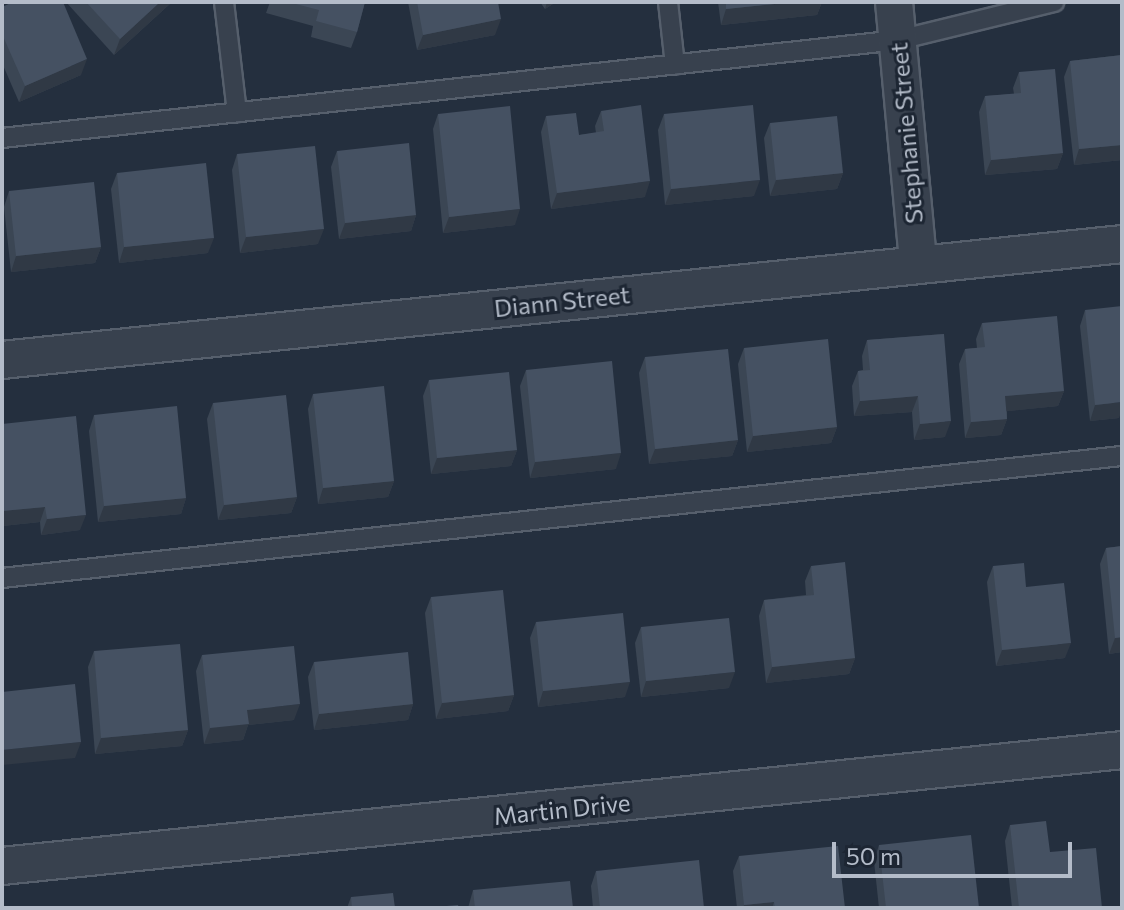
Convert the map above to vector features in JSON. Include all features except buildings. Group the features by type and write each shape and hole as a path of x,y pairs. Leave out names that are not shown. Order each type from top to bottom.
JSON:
{"street":[{"name":"Stephanie Street","path":"894,2 918,263"},
{"name":"Diann Street","path":"2,360 1122,244"},
{"name":"Martin Drive","path":"2,866 1122,750"}],"lane":[{"path":"224,2 237,112"},
{"path":"668,2 675,65"},
{"path":"2,138 898,40 1054,2"},
{"path":"2,578 1122,456"}]}
